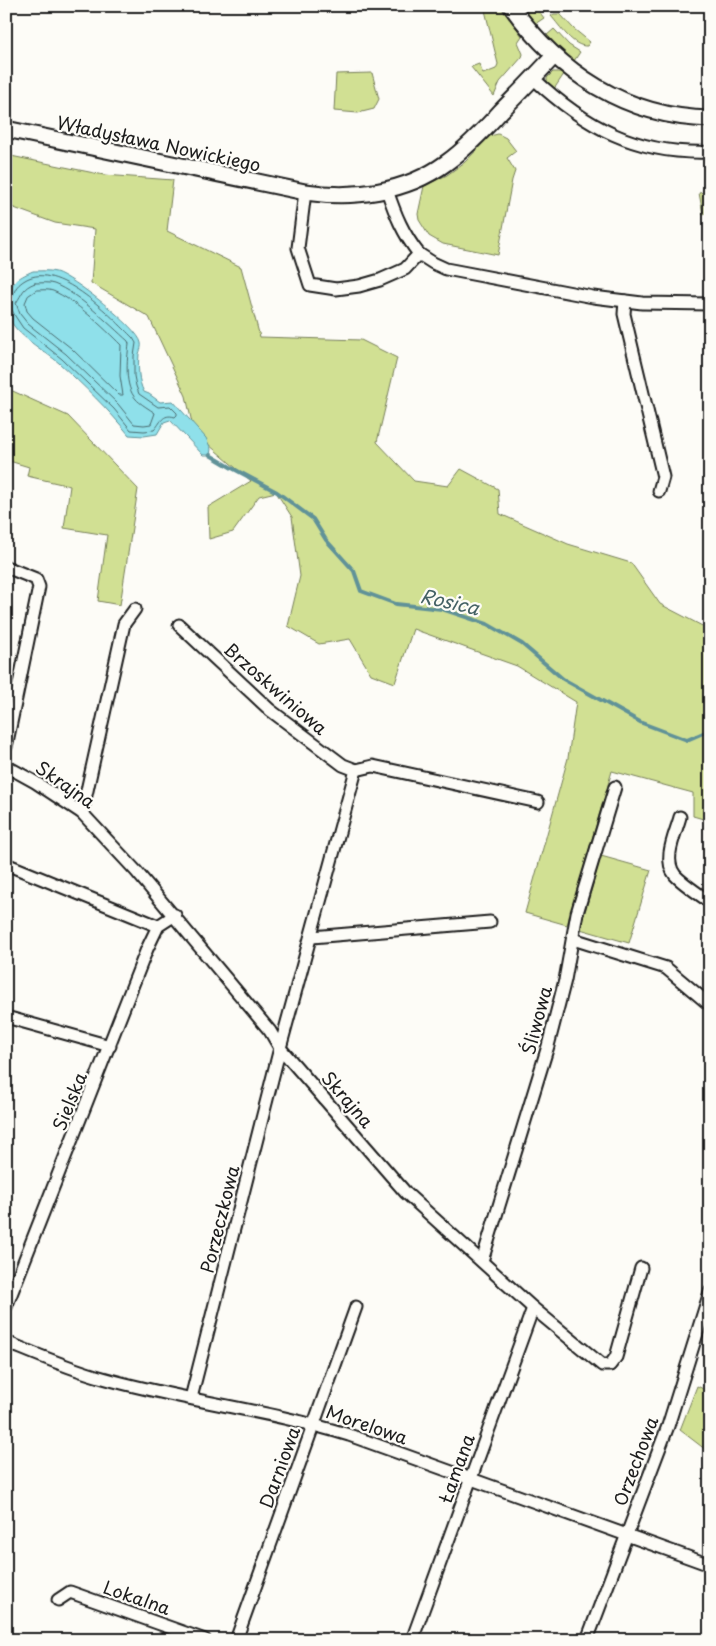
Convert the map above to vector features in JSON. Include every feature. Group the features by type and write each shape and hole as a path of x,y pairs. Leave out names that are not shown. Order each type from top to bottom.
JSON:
{"street":[{"path":"511,6 534,37 554,56 590,84 630,103 667,113 710,119"},
{"name":"Władysława Nowickiego","path":"6,129 305,192 346,196 366,194 387,190 446,164 476,139 554,56"},
{"path":"533,78 552,96 586,121 623,139 674,152 710,152"},
{"path":"387,190 395,216 419,254 446,269 594,297 642,302 710,304"},
{"path":"305,192 298,248 310,286 336,289 359,286 380,280 405,269 419,254"},
{"path":"625,300 624,314 663,477 659,491"},
{"path":"6,567 36,579 39,588 6,747"},
{"path":"82,813 124,624 135,609"},
{"name":"Brzoskwiniowa","path":"179,625 270,710 343,765 356,770"},
{"name":"Skrajna","path":"6,766 35,782 82,813 175,915 270,1031 280,1048 406,1192 533,1308 602,1366 610,1365 616,1357 641,1268"},
{"path":"280,1048 312,937 356,770 373,766 538,802"},
{"name":"Śliwowa","path":"482,1261 548,1046 565,980 577,913 615,786"},
{"path":"680,817 670,852 670,864 675,874 710,902"},
{"path":"6,864 158,926 175,915"},
{"path":"312,937 490,922"},
{"name":"Sielska","path":"6,1307 158,926"},
{"path":"573,939 666,968 710,1005"},
{"path":"6,1017 110,1046"},
{"name":"Porzeczkowa","path":"191,1398 280,1048"},
{"name":"Orzechowa","path":"587,1640 668,1426 710,1292"},
{"name":"Darniowa","path":"236,1640 356,1307"},
{"name":"Łamana","path":"412,1640 533,1308"},
{"name":"Morelowa","path":"6,1342 102,1378 313,1424 349,1434 710,1564"},
{"name":"Lokalna","path":"58,1600 70,1592 205,1640"}],"green space":[{"path":"484,6 501,6 522,36 518,42 523,54 522,57 500,82 494,96 471,67 479,64 483,74 496,69 498,64"},
{"path":"522,6 535,6 544,18 535,24"},
{"path":"560,14 590,42 587,46 572,40 551,16"},
{"path":"554,29 569,45 580,52 574,61 559,50 546,36"},
{"path":"553,72 564,74 552,92 547,83 547,78"},
{"path":"372,73 379,99 374,109 358,113 334,111 336,74"},
{"path":"498,134 506,138 516,151 507,158 515,171 498,255 443,244 429,236 419,220 418,214 424,186 447,175 465,162 490,136"},
{"path":"6,155 104,175 173,180 167,231 241,267 260,337 361,340 397,358 377,442 414,481 448,486 461,469 498,489 500,514 568,544 631,563 660,604 710,630 710,821 693,816 693,793 612,771 567,925 525,913 568,758 576,702 517,666 413,629 395,683 371,674 350,639 319,644 288,626 300,576 292,517 276,492 259,496 233,532 209,539 208,507 251,481 194,432 186,396 149,317 91,283 95,229 55,223 6,205"},
{"path":"710,191 710,212 703,214 699,193"},
{"path":"6,388 68,416 138,489 120,605 98,601 107,535 64,528 70,486 27,476 29,467 6,460"},
{"path":"601,856 651,870 629,943 580,929"},
{"path":"697,1386 710,1392 710,1453 680,1430"}],"water":[{"path":"33,271 53,271 64,276 103,303 129,326 141,343 139,369 144,392 160,402 173,401 206,438 211,449 210,455 203,455 170,420 164,422 157,434 144,436 129,435 87,389 53,358 17,330 9,317 10,290 12,285 22,276"}],"waterway":[{"name":"Rosica","path":"210,455 277,492 313,519 326,540 354,571 361,591 396,604 442,609 487,624 522,644 563,679 642,723 687,740 710,730"}]}
